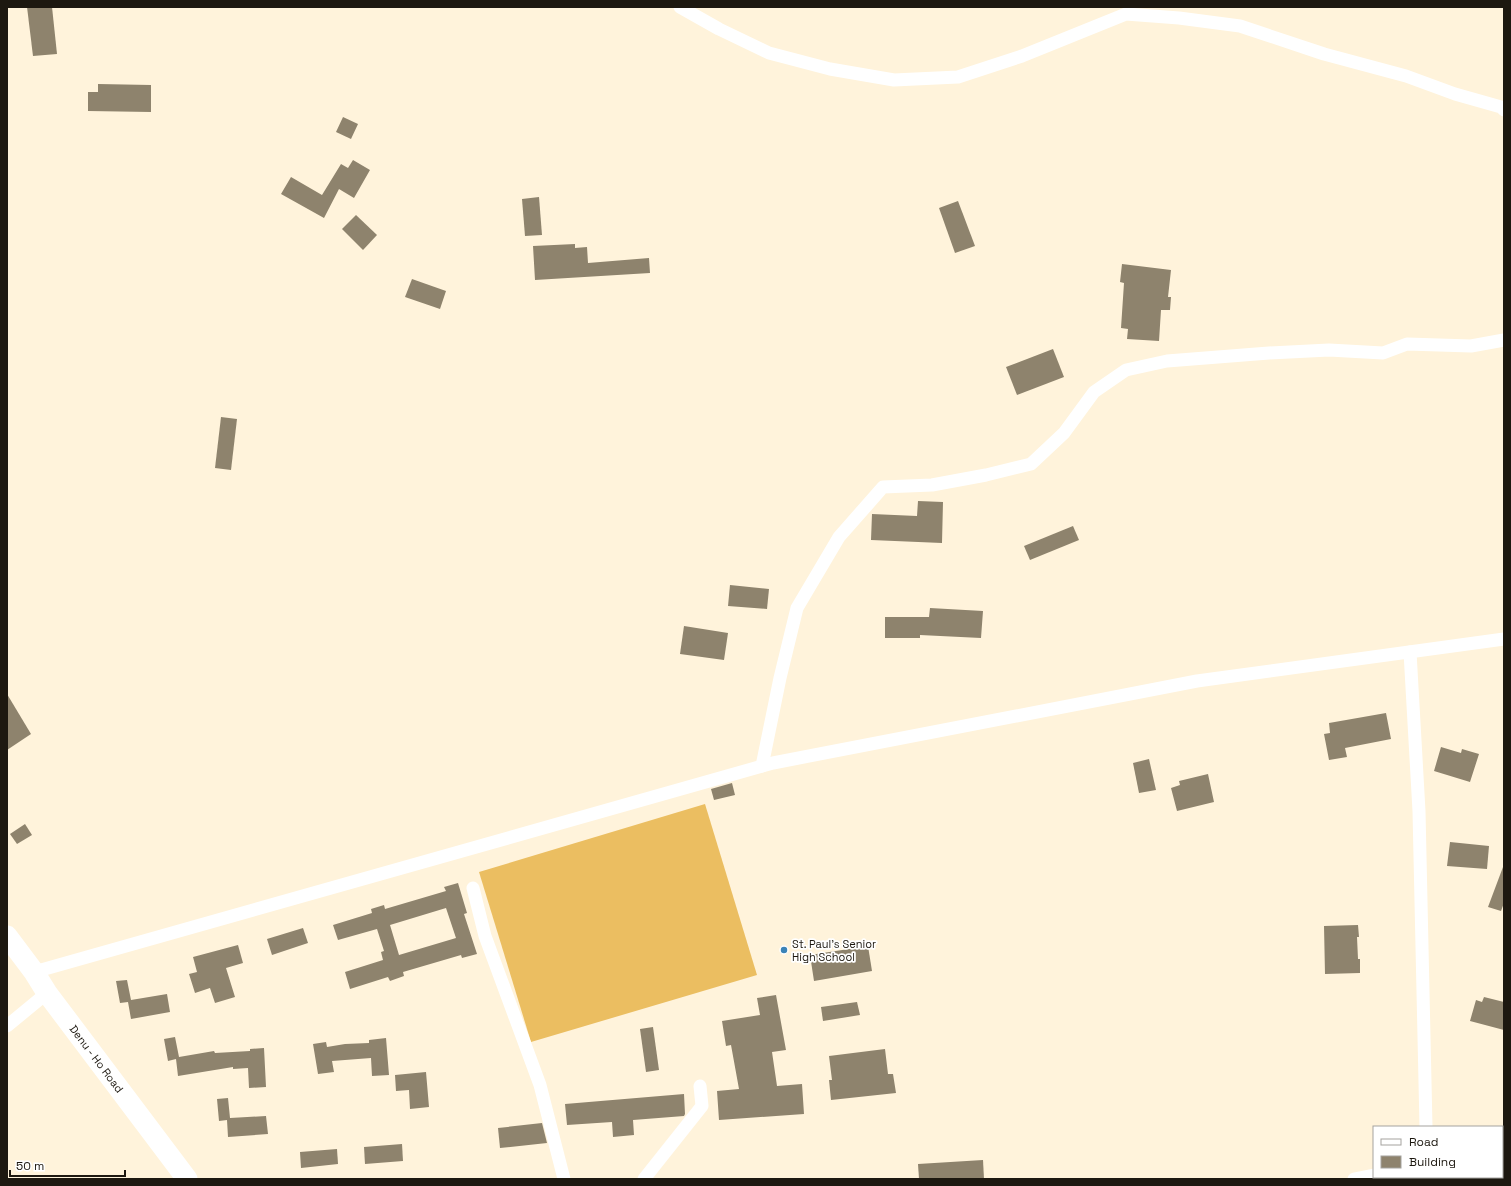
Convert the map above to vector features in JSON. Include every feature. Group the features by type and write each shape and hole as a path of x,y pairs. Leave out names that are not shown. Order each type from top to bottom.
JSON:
{"main road":[{"name":"Denu - Ho Road","path":"7,936 34,972 47,993 187,1179"}],"street":[{"path":"680,7 769,53 830,69 894,80 958,77 1022,56 1125,10 1240,26 1324,54 1406,76 1455,94 1501,107 1504,110"},
{"path":"762,766 780,678 797,608 839,537 883,487 932,485 986,475 1032,464 1064,433 1094,392 1126,370 1167,361 1253,354 1329,350 1383,353 1407,344 1472,346 1504,340"},
{"path":"34,972 762,766 1197,681 1504,639"},
{"path":"1410,652 1419,812 1426,1126"},
{"path":"473,888 485,936 540,1084 564,1179"},
{"path":"7,1026 47,993"},
{"path":"644,1179 702,1106 700,1086"},
{"path":"1354,1179 1373,1175"}],"shaded area":[{"path":"705,804 757,975 531,1042 479,872"}],"building":[{"path":"27,7 52,7 57,54 33,56"},
{"path":"98,84 151,85 151,112 88,111 88,92 98,92"},
{"path":"343,117 358,124 351,139 336,132"},
{"path":"353,160 370,170 354,198 339,189 324,218 281,194 291,177 322,195 341,164 348,168"},
{"path":"539,197 542,235 525,236 522,199"},
{"path":"958,201 975,246 955,253 939,208"},
{"path":"356,215 377,235 363,250 342,229"},
{"path":"575,244 575,248 587,247 588,263 649,258 650,273 535,280 533,246"},
{"path":"1122,264 1171,270 1168,297 1171,297 1170,310 1161,310 1159,341 1127,339 1128,329 1121,328 1124,283 1120,282"},
{"path":"412,279 446,291 440,309 405,297"},
{"path":"1053,349 1064,377 1017,395 1006,367"},
{"path":"221,417 237,419 231,470 215,468"},
{"path":"918,501 943,502 942,543 871,540 872,514 917,516"},
{"path":"1073,526 1079,540 1030,560 1024,546"},
{"path":"730,585 769,589 767,609 728,606"},
{"path":"930,608 983,611 981,638 920,635 920,638 885,638 885,617 929,617"},
{"path":"684,626 728,633 724,660 680,654"},
{"path":"7,694 31,734 7,750"},
{"path":"1386,713 1391,739 1345,748 1347,757 1329,760 1324,734 1330,733 1329,723"},
{"path":"1441,747 1461,753 1462,749 1479,754 1470,782 1434,771"},
{"path":"1149,759 1156,790 1139,793 1133,763"},
{"path":"1208,774 1214,802 1177,811 1171,788 1180,785 1179,781"},
{"path":"732,783 735,795 714,800 711,789"},
{"path":"25,824 32,835 17,844 10,834"},
{"path":"1450,842 1489,846 1487,869 1447,866"},
{"path":"1503,867 1504,903 1501,911 1488,907"},
{"path":"458,883 467,913 464,914 477,954 462,958 461,955 403,972 404,976 390,981 388,977 350,989 345,972 383,960 381,952 384,951 377,929 338,940 333,925 372,913 371,909 384,905 385,909 446,891 444,887","holes":["446,908 456,938 399,955 390,925"]},
{"path":"1358,925 1359,937 1357,937 1360,973 1325,974 1324,926"},
{"path":"303,928 308,943 272,955 267,939"},
{"path":"238,945 243,963 226,968 235,997 215,1003 210,988 195,993 189,974 197,972 193,957"},
{"path":"868,946 872,971 814,981 810,955"},
{"path":"127,980 131,1000 167,994 170,1012 131,1019 128,1002 120,1003 116,981"},
{"path":"776,995 786,1050 772,1052 777,1086 802,1084 804,1114 719,1120 717,1091 739,1089 731,1045 726,1046 722,1021 760,1015 757,998"},
{"path":"1484,997 1504,1002 1504,1030 1470,1021 1476,1000 1482,1002"},
{"path":"857,1002 860,1015 823,1021 821,1007"},
{"path":"653,1027 659,1070 646,1072 640,1029"},
{"path":"175,1037 179,1057 214,1051 215,1053 250,1051 250,1049 264,1048 266,1087 249,1088 248,1068 233,1069 233,1067 178,1076 176,1059 168,1061 164,1039"},
{"path":"386,1038 389,1075 372,1076 371,1058 332,1061 334,1072 318,1074 313,1044 326,1042 327,1047 345,1044 369,1043 369,1040"},
{"path":"885,1049 888,1074 893,1074 896,1093 831,1100 829,1080 832,1080 829,1056"},
{"path":"426,1072 429,1107 410,1109 409,1090 396,1091 395,1075"},
{"path":"684,1094 684,1116 633,1120 634,1135 613,1137 612,1122 567,1125 565,1104"},
{"path":"228,1098 230,1118 266,1116 268,1134 228,1137 227,1120 219,1121 217,1099"},
{"path":"542,1123 547,1143 500,1148 498,1128"},
{"path":"402,1144 403,1161 365,1164 364,1147"},
{"path":"337,1149 338,1164 301,1168 300,1152"},
{"path":"983,1160 984,1179 919,1179 918,1164"}],"place":[{"name":"St. Paul's Senior High School","path":"784,950"}]}
